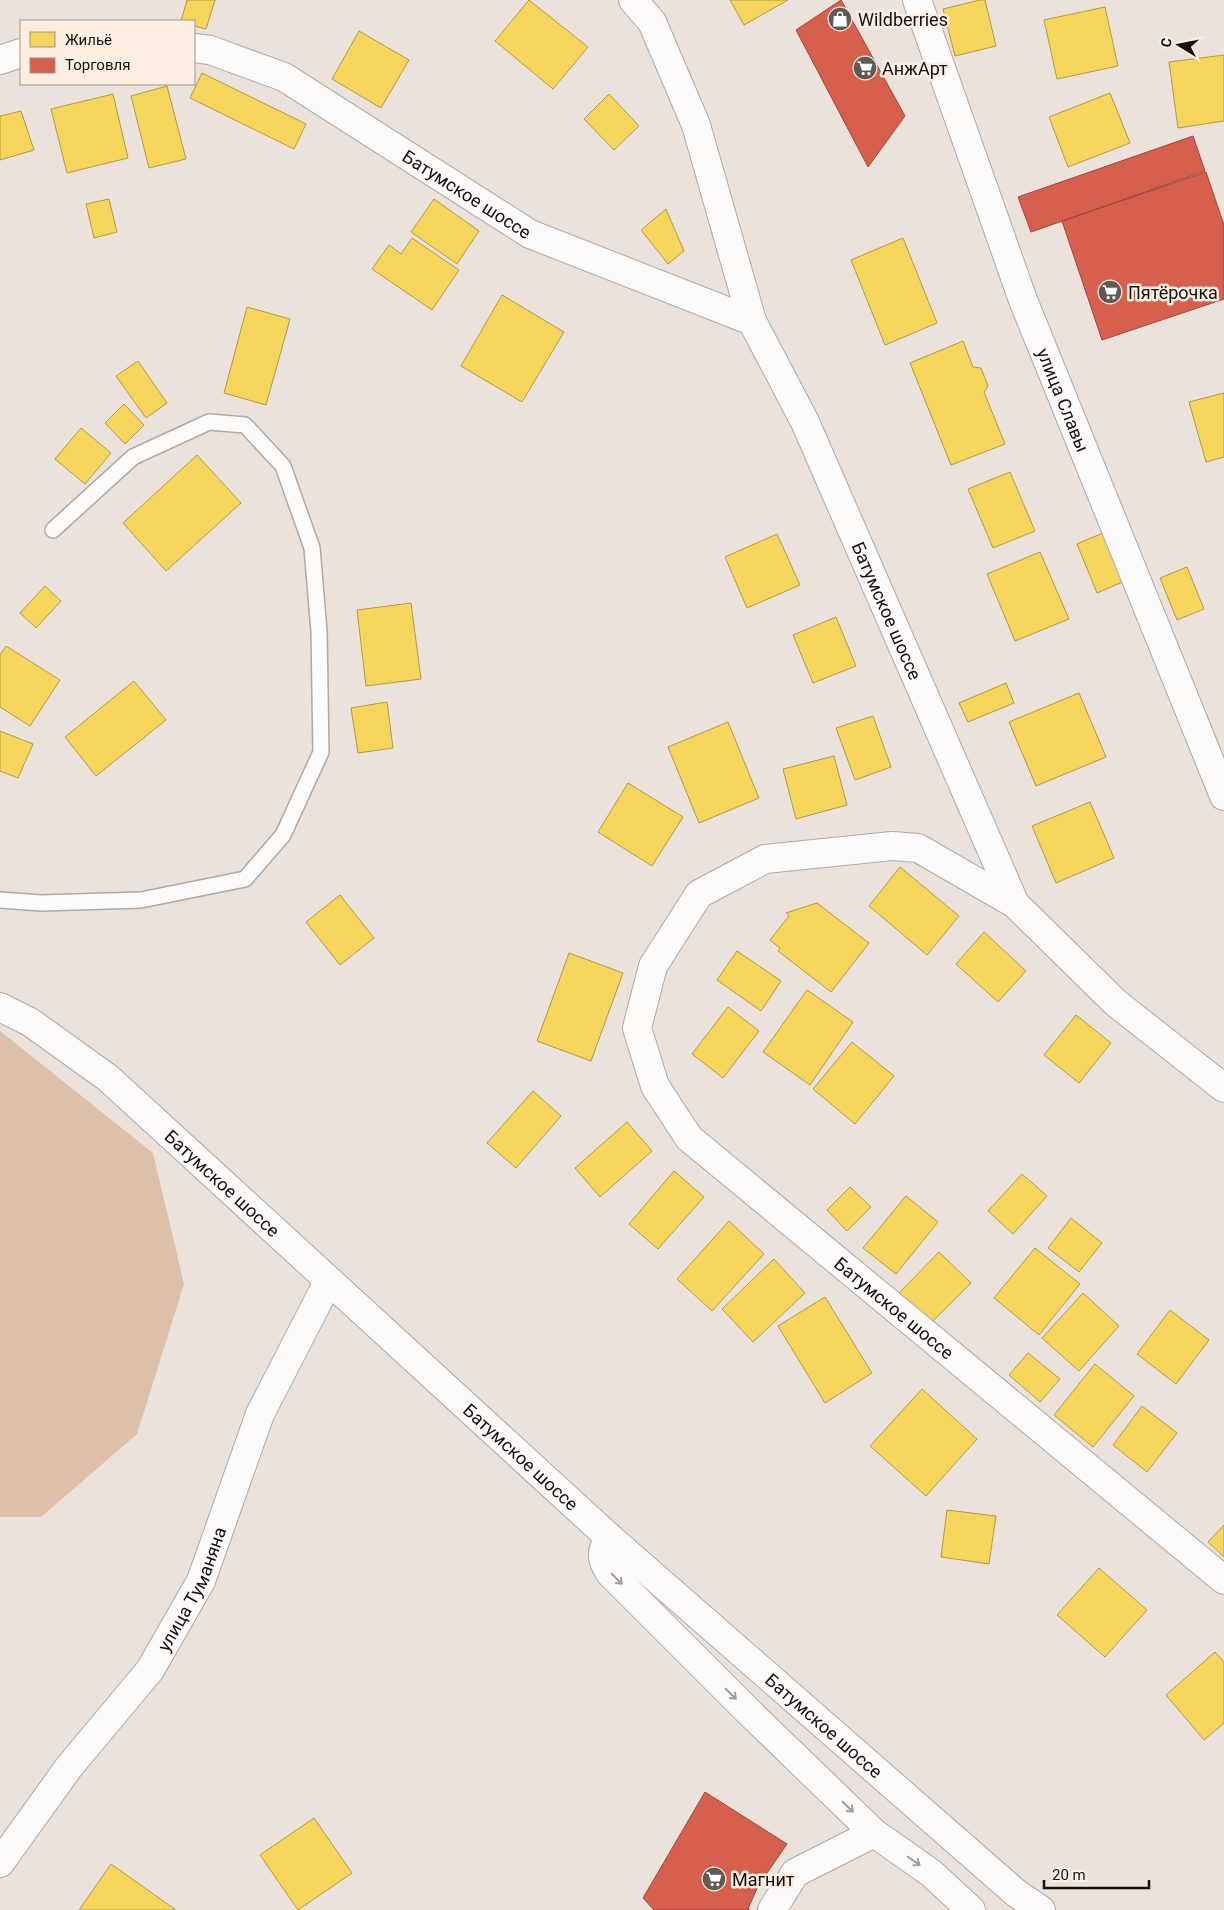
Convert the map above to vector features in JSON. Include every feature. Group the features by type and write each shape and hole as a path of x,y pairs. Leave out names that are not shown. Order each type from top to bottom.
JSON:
{"main road":[{"name":"Батумское шоссе","path":"633,0 652,22 696,125 752,321 805,422 1015,904"},
{"name":"улица Славы","path":"917,0 1023,300 1224,796"},
{"name":"Батумское шоссе","path":"195,48 210,50 284,77 530,234 752,321"},
{"path":"0,60 20,52"},
{"name":"Батумское шоссе","path":"1224,1088 1116,1003 1015,904 918,848 892,846 765,859 698,894 653,966 637,1028 655,1086 689,1138 1224,1580"},
{"name":"Батумское шоссе","path":"0,1007 30,1022 108,1078 328,1282 610,1538 1016,1893 1042,1910"},
{"name":"улица Туманяна","path":"0,1863 70,1767 150,1670 201,1581 260,1414 328,1282"},
{"path":"610,1538 603,1547 602,1555 604,1564 610,1573 750,1714 874,1833 931,1873 971,1910"},
{"path":"772,1910 795,1873 874,1833"}],"lane":[{"path":"0,900 40,903 141,900 245,879 283,835 321,752 319,631 312,548 284,466 245,425 209,422 133,457 53,530"}],"shaded area":[{"path":"0,1031 153,1153 184,1284 137,1434 41,1517 0,1517"}],"building: Жильё":[{"path":"187,0 215,0 206,29 195,26 195,20 181,20"},
{"path":"529,0 588,47 553,89 495,41"},
{"path":"730,0 788,0 744,25"},
{"path":"985,0 996,46 955,56 943,9"},
{"path":"1105,7 1118,66 1057,79 1044,20"},
{"path":"359,31 409,60 381,108 332,79"},
{"path":"1224,55 1224,121 1178,128 1169,62"},
{"path":"202,73 306,124 294,149 190,98"},
{"path":"167,86 186,159 149,168 131,96"},
{"path":"1110,93 1130,143 1068,167 1049,117"},
{"path":"113,94 128,158 67,173 51,109"},
{"path":"609,94 639,126 614,150 584,119"},
{"path":"21,111 34,150 0,160 0,116"},
{"path":"109,199 117,232 94,238 86,204"},
{"path":"434,199 479,231 457,264 411,232"},
{"path":"666,209 684,251 668,264 641,230"},
{"path":"412,238 459,270 432,310 372,269 389,245 401,254"},
{"path":"903,238 937,323 885,345 851,260"},
{"path":"502,295 564,332 522,402 461,366"},
{"path":"247,307 290,319 266,405 224,393"},
{"path":"963,341 973,367 981,368 988,386 984,392 1005,444 951,465 910,363"},
{"path":"138,361 167,403 146,418 116,376"},
{"path":"1224,393 1224,457 1206,462 1189,402"},
{"path":"124,404 144,425 125,444 105,423"},
{"path":"81,428 111,453 85,484 55,459"},
{"path":"197,455 241,503 166,571 123,523"},
{"path":"1010,472 1035,531 993,548 968,489"},
{"path":"1105,532 1125,581 1097,593 1077,544"},
{"path":"777,534 800,585 747,608 725,557"},
{"path":"1040,552 1069,619 1015,641 987,574"},
{"path":"1187,567 1204,609 1177,620 1160,578"},
{"path":"45,586 61,601 36,628 20,613"},
{"path":"411,603 421,679 366,686 357,610"},
{"path":"836,617 856,666 813,683 793,635"},
{"path":"6,646 60,680 30,726 0,707 0,655"},
{"path":"134,681 166,720 96,776 65,737"},
{"path":"1006,683 1014,703 968,722 959,703"},
{"path":"1079,693 1106,757 1036,786 1009,722"},
{"path":"387,702 393,748 358,753 351,708"},
{"path":"873,716 891,767 855,780 836,728"},
{"path":"728,722 759,798 699,823 668,747"},
{"path":"0,731 33,744 18,778 0,771"},
{"path":"834,756 847,805 796,819 783,769"},
{"path":"628,783 683,817 652,866 598,832"},
{"path":"1090,802 1114,858 1056,883 1032,826"},
{"path":"900,867 959,916 927,955 869,906"},
{"path":"340,895 374,938 340,965 306,922"},
{"path":"817,903 869,943 831,992 778,951 780,948 770,940 789,916 786,913"},
{"path":"984,932 1026,971 998,1002 956,964"},
{"path":"737,951 781,981 761,1011 717,980"},
{"path":"569,953 623,973 591,1061 537,1041"},
{"path":"807,990 853,1022 810,1085 763,1052"},
{"path":"728,1007 759,1031 723,1078 692,1054"},
{"path":"1076,1015 1111,1043 1079,1083 1044,1055"},
{"path":"852,1042 894,1076 855,1124 813,1089"},
{"path":"533,1091 561,1116 516,1168 487,1143"},
{"path":"627,1122 652,1151 600,1197 575,1168"},
{"path":"674,1171 704,1197 658,1249 629,1224"},
{"path":"1022,1174 1047,1196 1013,1234 988,1211"},
{"path":"850,1187 871,1207 847,1231 827,1210"},
{"path":"906,1196 938,1222 896,1274 863,1248"},
{"path":"1071,1218 1102,1243 1079,1272 1048,1248"},
{"path":"729,1221 764,1254 712,1311 677,1279"},
{"path":"1035,1248 1080,1284 1039,1335 994,1298"},
{"path":"939,1252 971,1283 930,1324 899,1293"},
{"path":"774,1259 805,1293 753,1342 722,1309"},
{"path":"1083,1293 1119,1326 1079,1371 1042,1338"},
{"path":"825,1297 872,1373 825,1403 778,1326"},
{"path":"1170,1310 1209,1340 1176,1384 1137,1354"},
{"path":"1028,1353 1060,1379 1040,1402 1009,1375"},
{"path":"1095,1364 1134,1396 1093,1447 1054,1415"},
{"path":"922,1389 977,1439 926,1496 870,1446"},
{"path":"1142,1406 1177,1433 1147,1472 1113,1445"},
{"path":"947,1510 996,1516 989,1564 941,1557"},
{"path":"1224,1525 1224,1557 1208,1542"},
{"path":"1099,1568 1147,1610 1105,1657 1057,1615"},
{"path":"1215,1652 1224,1662 1224,1723 1204,1740 1166,1695"},
{"path":"314,1818 352,1873 298,1910 260,1855"},
{"path":"111,1864 176,1910 79,1910"}],"building: Торговля":[{"path":"841,0 905,116 868,167 796,30"},
{"path":"1193,136 1205,171 1031,232 1018,197"},
{"path":"1206,172 1224,225 1224,299 1102,340 1062,221"},
{"path":"705,1792 787,1844 758,1886 748,1909 750,1910 654,1910 643,1898"}],"place":[{"name":"Wildberries","path":"840,19"},
{"name":"АнжАрт","path":"865,68"},
{"name":"Пятёрочка","path":"1110,292"},
{"name":"Магнит","path":"714,1879"}]}
